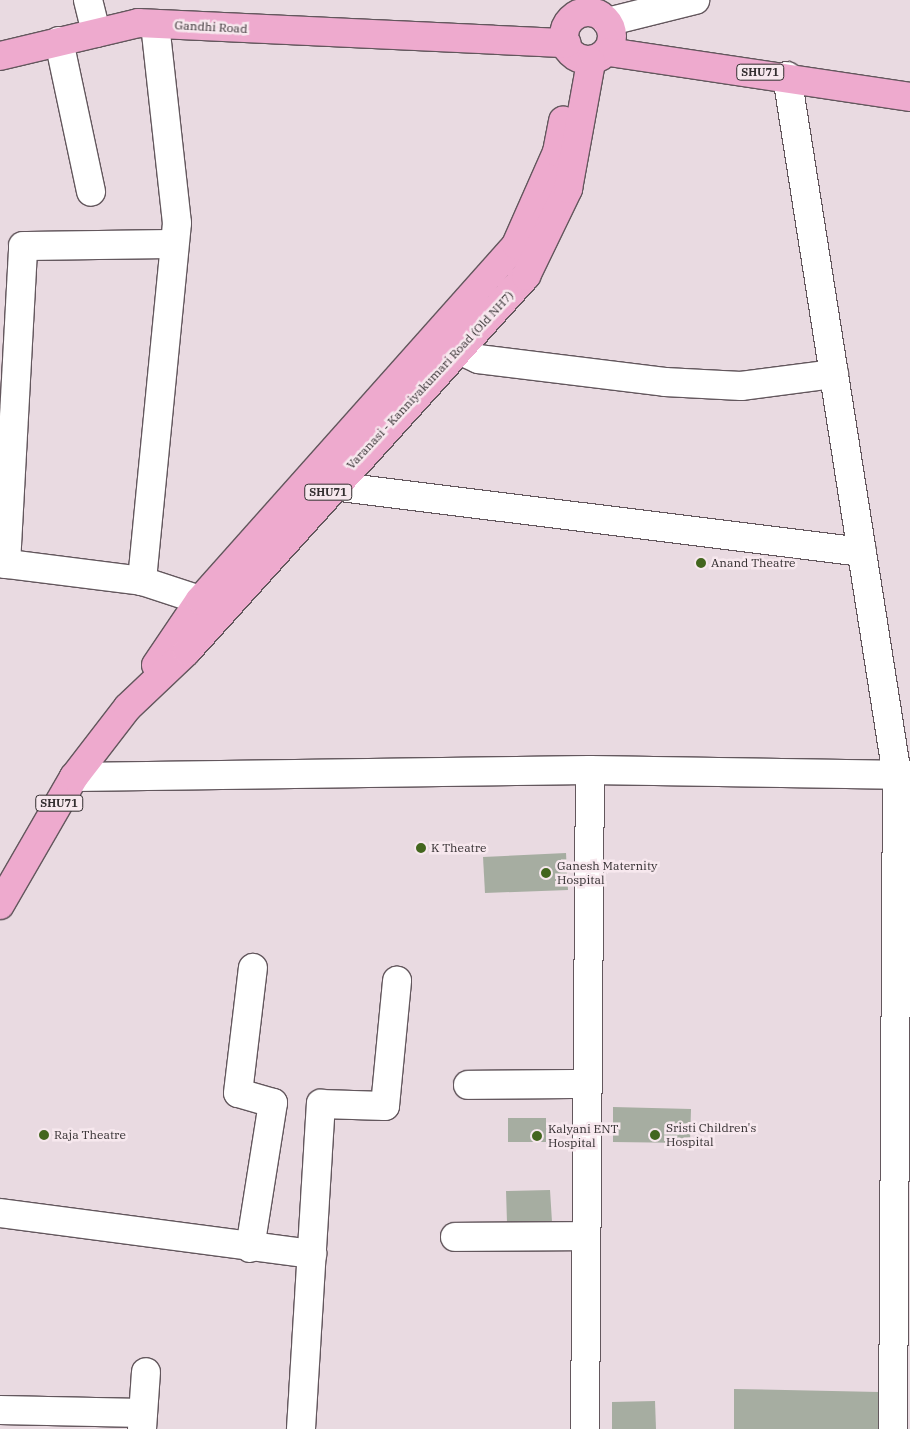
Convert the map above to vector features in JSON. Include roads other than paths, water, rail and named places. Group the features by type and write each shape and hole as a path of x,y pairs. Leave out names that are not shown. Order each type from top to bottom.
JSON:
{"main road":[{"name":"Gandhi Road","path":"0,56 96,33 155,24 427,38 586,28"},
{"name":"SHU71","path":"586,28 787,76 910,97"},
{"path":"128,707 200,600 516,245 556,152 586,28"},
{"name":"Varanasi - Kanniyakumari Road (Old NH7)","path":"0,905 74,777 128,707 187,651 333,486 526,276 568,189 586,28"}],"street":[{"path":"88,0 96,33"},
{"path":"586,28 695,0"},
{"path":"142,581 177,223 171,136 155,24"},
{"path":"59,41 91,192"},
{"path":"787,76 862,552 903,775 894,1429"},
{"path":"174,244 23,246 3,564 142,581 200,600"},
{"path":"459,350 478,359 665,382 742,386 834,374"},
{"path":"333,486 862,552"},
{"path":"74,777 590,770 903,775"},
{"path":"585,1429 590,770"},
{"path":"250,1248 273,1102 238,1093 253,968"},
{"path":"301,1429 321,1104 385,1106 397,981"},
{"path":"468,1085 588,1084"},
{"path":"0,1213 250,1248 312,1254"},
{"path":"455,1237 586,1236"},
{"path":"0,1410 142,1421 146,1372"}],"place":[{"name":"Anand Theatre","path":"701,563"},
{"name":"K Theatre","path":"421,848"},
{"name":"Ganesh Maternity Hospital","path":"546,873"},
{"name":"Raja Theatre","path":"44,1135"},
{"name":"Sristi Children's Hospital","path":"655,1135"},
{"name":"Kalyani ENT Hospital","path":"537,1136"}]}
